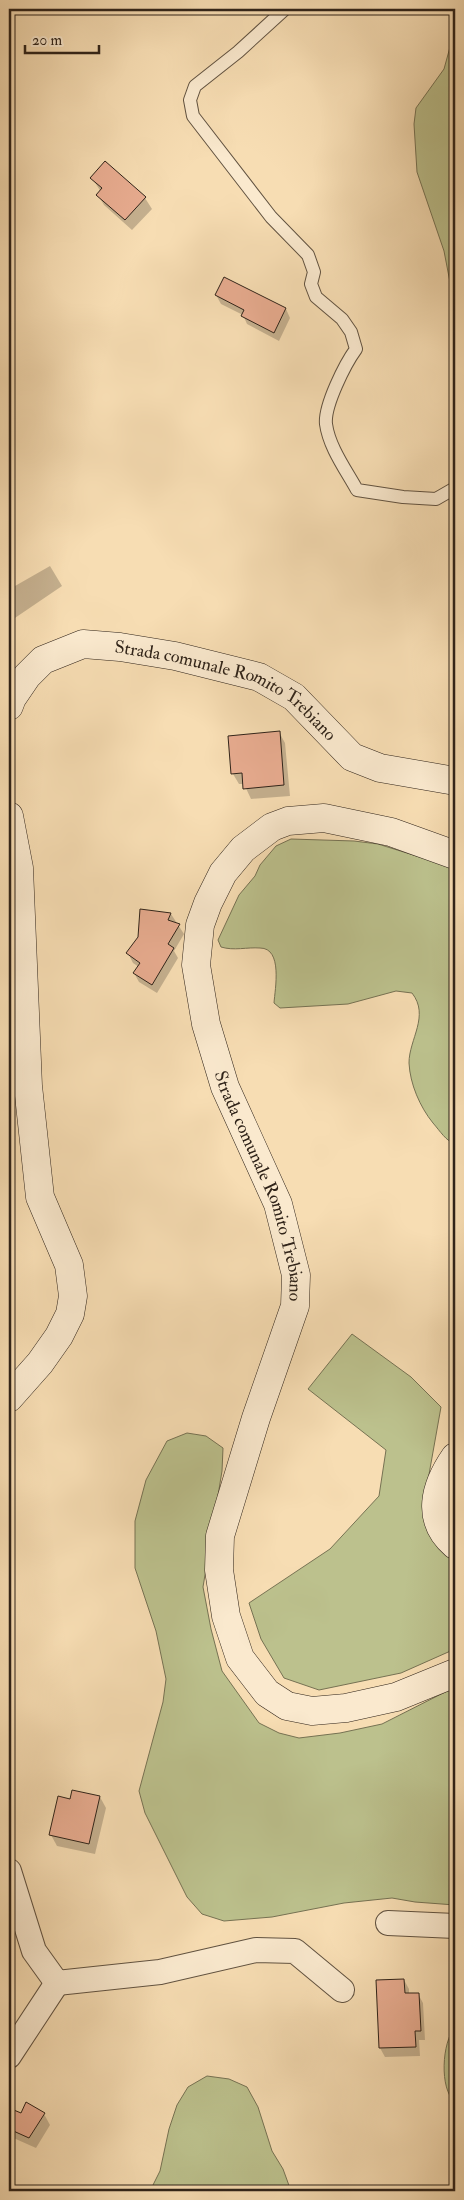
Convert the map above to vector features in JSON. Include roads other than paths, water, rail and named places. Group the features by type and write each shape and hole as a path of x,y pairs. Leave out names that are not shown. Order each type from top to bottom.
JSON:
{"street":[{"name":"Strada comunale Romito Trebiano","path":"9,706 12,698 27,676 43,660 83,644 120,647 175,656 259,677 294,697 352,757 380,768 455,781"},
{"path":"9,816 18,868 28,1086 40,1197 69,1266 73,1296 70,1314 60,1336 40,1363 9,1398"},
{"name":"Strada comunale Romito Trebiano","path":"455,855 391,832 324,818 288,820 272,827 243,849 223,873 200,924 196,964 206,1024 224,1087 278,1204 296,1275 295,1306 256,1418 220,1536 219,1570 223,1598 226,1616 240,1658 266,1693 287,1706 312,1712 346,1708 396,1697 455,1673"},
{"path":"455,1457 444,1473 437,1490 436,1512 443,1533 455,1545"},
{"path":"9,1871 34,1951 57,1982"},
{"path":"388,1923 455,1926"},
{"path":"57,1982 160,1972 256,1950 295,1950 342,1990"},
{"path":"9,2056 57,1982"}],"lane":[{"path":"285,9 238,52 195,86 190,100 193,116 271,217 308,255 314,272 311,284 316,297 342,319 351,332 356,349 346,363 333,395 326,422 333,447 357,490 403,497 436,499 455,488"}]}
